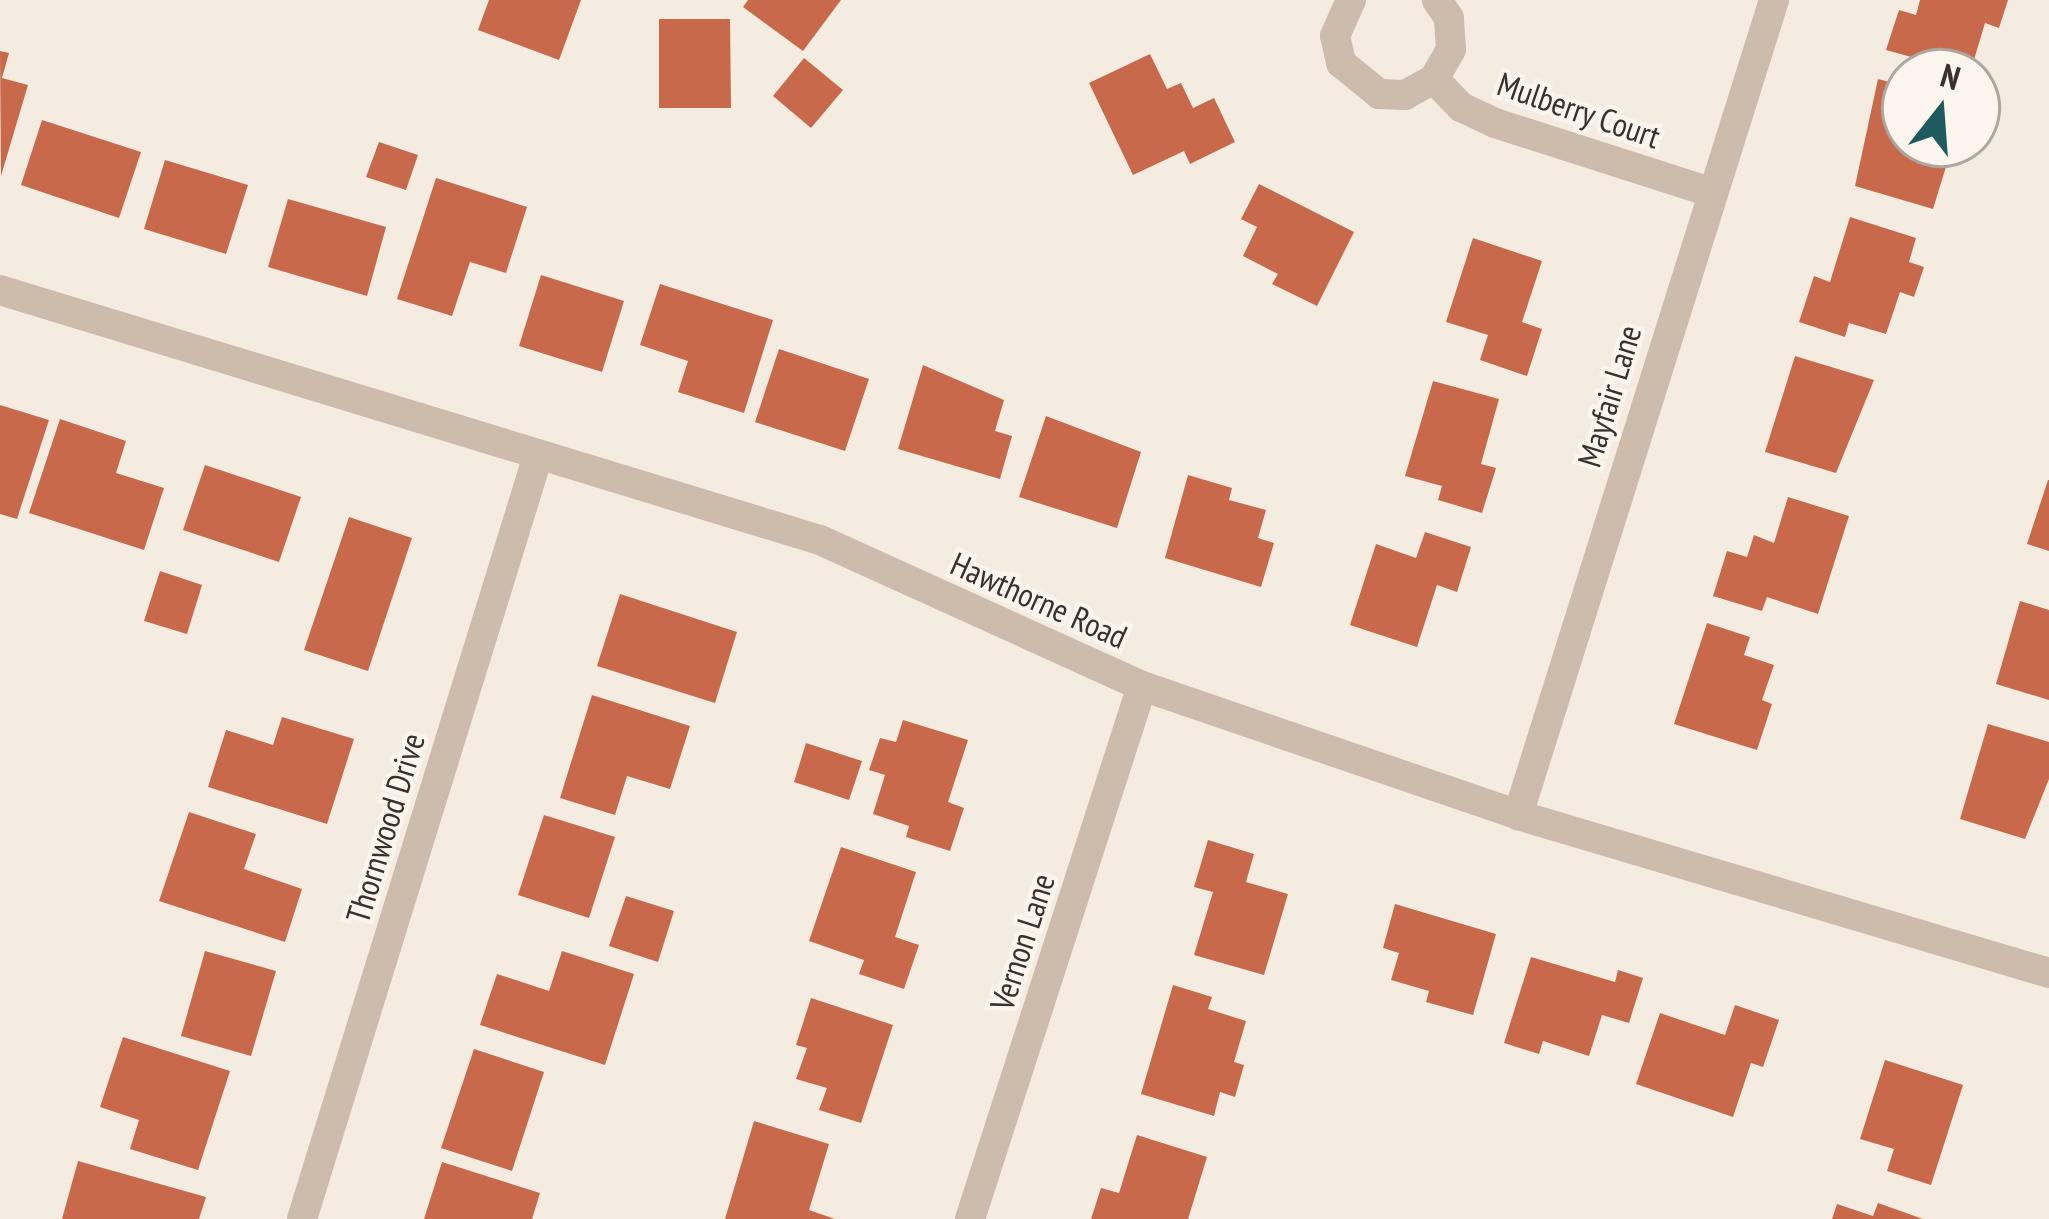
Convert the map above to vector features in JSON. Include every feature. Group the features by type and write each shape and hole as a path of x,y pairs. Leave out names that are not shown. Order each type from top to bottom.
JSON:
{"street":[{"path":"1351,0 1335,36 1355,80 1379,94 1405,95 1435,79 1452,29 1437,0"},
{"name":"Mayfair Lane","path":"1518,815 1774,0"},
{"name":"Mulberry Court","path":"1435,79 1461,107 1495,123 1711,192"},
{"name":"Hawthorne Road","path":"0,290 537,459 820,539 1142,686 1518,815 2049,973"},
{"name":"Thornwood Drive","path":"302,1219 537,459"},
{"name":"Vernon Lane","path":"970,1219 1142,686"}],"building":[{"path":"489,0 581,0 559,60 478,30"},
{"path":"748,0 841,0 803,51 743,7"},
{"path":"1920,0 2008,0 1999,28 1985,23 1978,48 1887,48 1899,10 1916,15"},
{"path":"659,19 730,19 731,108 659,108"},
{"path":"0,51 9,53 2,78 28,85 1,176"},
{"path":"1150,54 1167,89 1181,83 1193,108 1214,98 1235,142 1190,164 1184,151 1133,175 1089,83"},
{"path":"804,58 843,90 811,128 773,96"},
{"path":"1878,79 1881,168 1946,168 1933,209 1855,186"},
{"path":"42,120 141,152 119,218 21,185"},
{"path":"379,142 418,155 406,190 366,177"},
{"path":"165,160 248,185 226,254 144,229"},
{"path":"436,178 527,207 506,273 470,262 452,316 397,299"},
{"path":"1259,184 1354,232 1317,306 1272,284 1278,274 1243,256 1257,227 1241,219"},
{"path":"288,199 386,227 367,296 268,267"},
{"path":"1850,217 1916,238 1909,262 1924,267 1914,297 1900,292 1886,334 1849,323 1845,337 1799,322 1814,276 1830,282"},
{"path":"1473,238 1542,261 1522,322 1542,329 1527,376 1480,360 1488,335 1446,322"},
{"path":"541,275 624,301 602,372 519,346"},
{"path":"660,284 773,320 744,413 678,392 688,361 640,345"},
{"path":"779,349 869,379 845,451 755,422"},
{"path":"1795,356 1874,380 1836,473 1765,452"},
{"path":"923,365 1004,400 995,431 1012,436 1000,479 898,449"},
{"path":"1433,381 1499,399 1481,464 1496,468 1482,513 1438,500 1442,486 1405,476"},
{"path":"0,405 49,420 17,519 0,514"},
{"path":"1046,416 1141,452 1117,528 1019,497"},
{"path":"60,419 126,441 116,473 164,488 144,550 29,513"},
{"path":"205,465 301,497 279,562 183,530"},
{"path":"1188,475 1232,488 1229,500 1266,510 1258,538 1274,543 1261,587 1165,558"},
{"path":"2049,480 2049,551 2027,544"},
{"path":"1788,497 1849,516 1818,614 1767,597 1762,611 1713,596 1727,551 1747,557 1754,535 1774,543"},
{"path":"349,517 412,538 368,671 304,650"},
{"path":"1425,532 1471,547 1457,592 1437,585 1417,647 1350,625 1376,544 1416,558"},
{"path":"160,571 202,585 187,634 144,621"},
{"path":"620,594 737,632 715,703 597,666"},
{"path":"2020,601 2049,610 2049,700 1996,684"},
{"path":"1707,623 1750,637 1744,655 1774,665 1762,700 1772,704 1757,750 1674,724"},
{"path":"592,695 690,726 670,789 627,776 615,815 560,798"},
{"path":"282,717 354,739 327,824 208,787 226,730 273,745"},
{"path":"903,720 968,740 948,802 964,808 950,851 906,837 909,826 873,814 885,775 869,770 880,738 896,742"},
{"path":"1988,724 2049,742 2049,779 2025,839 1960,819"},
{"path":"806,743 862,761 849,800 794,782"},
{"path":"189,812 256,834 244,869 302,889 285,942 159,901"},
{"path":"544,815 615,837 589,918 518,895"},
{"path":"1208,840 1254,854 1246,882 1288,894 1264,975 1194,955 1213,892 1194,887"},
{"path":"841,847 916,872 895,937 919,945 904,989 859,974 864,960 809,941"},
{"path":"626,896 674,911 658,962 609,946"},
{"path":"1395,904 1496,934 1473,1015 1426,1002 1429,991 1391,980 1399,953 1383,948"},
{"path":"205,951 276,971 251,1056 181,1036"},
{"path":"562,951 634,974 605,1065 480,1025 497,974 549,991"},
{"path":"1531,957 1615,982 1618,970 1643,978 1629,1023 1602,1015 1589,1056 1543,1041 1539,1054 1504,1043"},
{"path":"1173,985 1212,997 1208,1009 1246,1021 1234,1062 1244,1065 1235,1097 1220,1092 1214,1116 1141,1094"},
{"path":"811,998 893,1025 861,1123 819,1110 827,1088 796,1079 807,1048 796,1045"},
{"path":"1735,1005 1779,1020 1763,1067 1751,1063 1733,1117 1636,1084 1660,1013 1725,1035"},
{"path":"123,1037 230,1071 198,1170 130,1149 139,1120 100,1107"},
{"path":"474,1049 544,1072 512,1171 441,1148"},
{"path":"1885,1060 1963,1085 1931,1185 1887,1171 1894,1149 1860,1139"},
{"path":"754,1121 829,1144 809,1210 835,1219 725,1219"},
{"path":"1137,1135 1207,1157 1188,1219 1091,1219 1101,1188 1119,1193"},
{"path":"78,1161 206,1197 199,1219 62,1219"},
{"path":"442,1162 540,1193 532,1219 424,1219"},
{"path":"1878,1203 1923,1219 1832,1219 1837,1204 1873,1216"}]}
